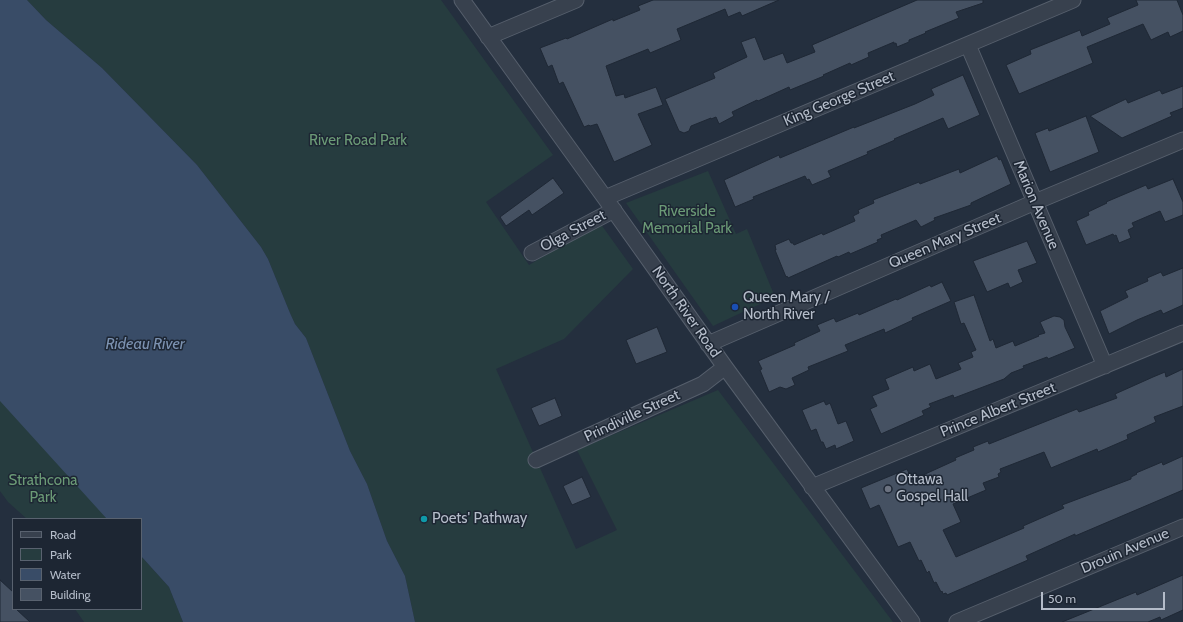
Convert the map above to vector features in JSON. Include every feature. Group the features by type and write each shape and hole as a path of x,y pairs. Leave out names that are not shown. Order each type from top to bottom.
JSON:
{"street":[{"name":"North River Road","path":"462,0 610,204 725,368 912,622"},
{"path":"488,37 576,0"},
{"name":"King George Street","path":"610,204 1073,0"},
{"name":"Marion Avenue","path":"968,45 1105,366"},
{"name":"Queen Mary Street","path":"708,344 1035,202 1183,140"},
{"name":"Olga Street","path":"532,253 610,204"},
{"name":"Prince Albert Street","path":"812,487 1183,333"},
{"name":"Prindiville Street","path":"536,460 703,384 725,368"},
{"name":"Drouin Avenue","path":"957,622 1183,527"}],"green space":[{"name":"River Road Park","path":"27,0 441,0 553,155 486,202 529,265 600,223 633,269 564,339 496,369 576,549 617,530 577,450 718,390 893,622 415,622 405,576 387,541 367,484 350,451 306,338 295,324 268,259 261,247 197,165 102,68 46,20"},
{"name":"Riverside Memorial Park","path":"708,171 736,234 747,229 775,297 713,326 626,203"},
{"name":"Strathcona Park","path":"0,395 107,518 26,518 8,502 0,491"},
{"path":"142,557 169,587 183,622 84,622 76,610 142,610"}],"water":[{"name":"Rideau River","path":"0,0 27,0 46,20 102,68 197,165 261,247 268,259 295,324 306,338 350,451 367,484 387,541 405,576 415,622 183,622 169,587 142,557 142,518 106,518 0,401"}],"building":[{"path":"653,0 779,0 742,16 740,12 728,17 725,9 677,29 681,40 650,53 648,49 606,66 616,96 624,94 625,98 656,87 663,105 638,114 652,145 614,162 597,124 584,127 563,82 559,84 552,65 548,67 540,48 640,10 638,6"},
{"path":"917,0 983,0 983,3 956,12 959,18 925,32 926,33 909,40 909,42 897,47 896,43 894,44 894,42 868,53 869,57 851,65 850,63 790,90 789,87 758,101 757,100 732,112 734,116 719,124 716,117 691,126 689,131 684,133 679,131 665,99 715,78 713,73 747,57 741,42 755,37 764,60 783,53 787,63 815,52 812,45"},
{"path":"1136,0 1177,0 1183,15 1183,31 1170,37 1168,32 1151,40 1143,24 1087,47 1093,63 1019,94 1006,65 1031,54 1030,50 1080,30 1082,36 1110,24 1107,18 1138,5"},
{"path":"963,75 980,115 948,129 943,118 894,139 895,140 867,152 868,154 828,171 831,177 812,185 809,179 807,180 805,176 753,197 754,199 735,207 724,180 779,155 780,158 854,127 915,104 934,95 931,89"},
{"path":"1183,86 1183,108 1170,113 1172,116 1122,138 1090,116 1126,99 1128,103 1160,90 1162,94"},
{"path":"1086,116 1099,152 1050,172 1035,133 1048,128 1049,131"},
{"path":"997,156 999,160 1001,159 1011,184 971,203 971,205 934,218 935,220 921,227 916,220 881,235 882,238 877,240 878,242 850,254 849,252 838,257 837,256 788,278 787,276 786,277 775,250 775,245 789,239 794,245 822,233 823,235 855,221 853,216 859,213 858,210 874,203 873,200 919,182 920,184 959,169 960,173"},
{"path":"553,178 564,193 532,215 529,210 506,226 500,217"},
{"path":"1173,179 1183,202 1183,215 1165,222 1160,211 1132,223 1134,227 1128,230 1131,238 1119,243 1116,235 1114,236 1113,234 1086,245 1076,221 1089,215 1088,212 1107,203 1106,202 1146,185 1148,189"},
{"path":"1027,241 1037,263 1018,270 1023,282 1010,288 1008,283 987,292 973,261"},
{"path":"1183,268 1183,305 1163,314 1161,310 1109,334 1100,311 1128,297 1125,291 1148,281 1147,278 1161,272 1163,276"},
{"path":"942,282 951,301 912,318 913,320 885,333 884,329 845,345 848,351 808,367 809,370 792,378 795,385 786,389 780,387 769,392 758,361 795,345 794,343 820,331 817,325 834,318 836,322 858,313 859,315 930,285 931,287"},
{"path":"974,295 990,341 993,339 996,348 1013,341 1015,346 1045,333 1040,322 1054,316 1060,317 1064,320 1065,327 1075,348 1048,359 1047,357 1023,366 1024,368 1011,373 1004,379 954,398 953,395 929,404 931,407 922,411 924,415 881,434 870,409 877,406 872,396 889,389 885,379 913,367 914,371 930,364 936,379 961,369 958,363 973,357 971,352 976,350 964,323 961,324 954,302"},
{"path":"657,327 667,352 636,364 626,340"},
{"path":"1183,369 1183,406 1154,417 1156,422 1127,435 1128,439 1098,452 1097,449 1051,468 1044,452 1000,469 1001,472 998,474 999,477 983,483 986,490 953,504 961,522 943,530 956,557 1024,528 1023,526 1064,508 1062,505 1131,479 1131,477 1137,474 1136,473 1162,462 1163,465 1183,456 1183,490 1075,536 1075,534 1026,556 1028,560 947,595 946,593 943,594 942,591 941,592 936,582 934,583 929,571 927,573 921,560 919,561 910,542 898,547 879,505 870,509 861,488 907,469 912,480 956,460 955,458 974,450 973,447 988,441 989,444 1077,409 1079,412 1117,398 1115,394 1153,377 1165,372 1166,377"},
{"path":"555,398 562,416 539,426 531,408"},
{"path":"824,401 826,405 830,403 838,424 846,421 854,441 836,449 835,445 826,449 823,442 821,442 816,429 811,431 802,410"},
{"path":"582,477 591,497 572,505 563,486"},
{"path":"1183,575 1183,610 1161,620 1160,617 1148,622 1062,622 1136,592 1137,595"},
{"path":"0,580 12,591 12,610 17,610 30,622 0,622"}],"place":[{"name":"Queen Mary / North River","path":"735,307"},
{"name":"Ottawa Gospel Hall","path":"888,489"},
{"name":"Poets' Pathway","path":"424,519"}]}
